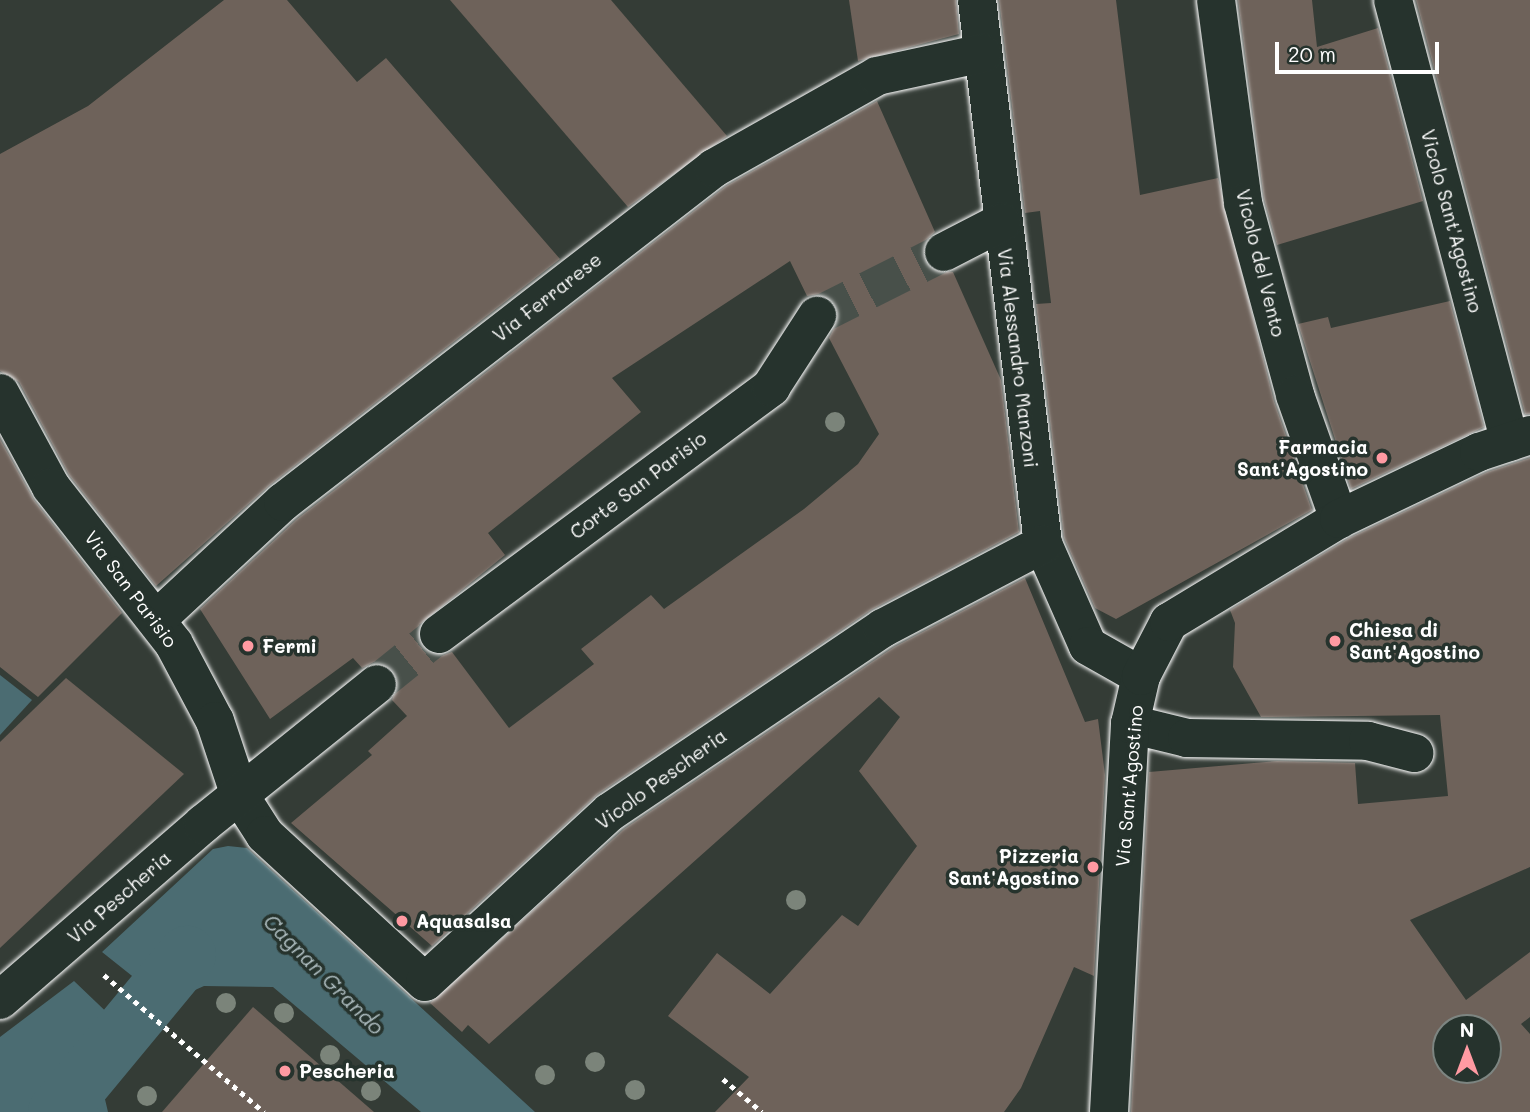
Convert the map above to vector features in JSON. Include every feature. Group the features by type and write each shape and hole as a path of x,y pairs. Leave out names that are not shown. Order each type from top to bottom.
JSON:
{"street":[{"name":"Via Alessandro Manzoni","path":"977,0 1043,544 1088,646 1141,676"},
{"name":"Vicolo del Vento","path":"1216,0 1243,203 1295,395 1339,519"},
{"name":"Vicolo Sant'Agostino","path":"1393,0 1520,439"},
{"name":"Via Ferrarese","path":"157,619 283,502 714,168 877,76 983,53"},
{"path":"944,252 1002,222"},
{"name":"Corte San Parisio","path":"439,634 771,387 817,316"},
{"name":"Via San Parisio","path":"0,393 51,487 157,619 215,722 240,796"},
{"name":"Via Sant'Agostino","path":"1109,1112 1130,724 1141,676 1168,622 1339,519 1520,439"},
{"name":"Vicolo Pescheria","path":"240,796 265,835 425,982 610,812 883,628 1043,544"},
{"name":"Via Pescheria","path":"0,1000 203,824 377,684"},
{"path":"1130,724 1187,738 1368,741 1414,752"}],"path":[{"path":"64,944 160,1019 264,1112"},
{"path":"723,1079 762,1112"}],"water":[{"path":"0,675 32,700 0,735"},
{"path":"228,846 247,848 535,1112 421,1112 273,987 204,986 166,1003 102,952 213,849"},
{"path":"74,981 140,1044 104,1095 108,1112 0,1112 0,1037"}],"building":[{"path":"224,0 287,0 357,82 386,58 560,259 270,485 156,586 69,475 19,382 0,371 0,154 88,106"},
{"path":"450,0 611,0 727,136 628,207"},
{"path":"849,0 956,0 959,34 858,61"},
{"path":"999,0 1116,0 1140,195 1218,178 1274,401 1312,510 1116,619 1095,608 1064,538 1036,304 1051,303 1040,211 1025,213"},
{"path":"1238,0 1312,0 1317,47 1378,28 1423,201 1277,245 1264,199"},
{"path":"1416,0 1530,0 1530,414 1525,414"},
{"path":"877,101 935,232 925,241 924,261 933,271 953,272 1001,380 1019,532 871,610 598,794 432,946 291,823 372,755 368,751 407,716 392,700 399,681 394,671 374,662 362,668 353,658 270,719 200,609 297,519 726,186","holes":["790,261 807,296 819,294 836,305 839,318 829,338 879,434 858,464 804,509 664,609 651,595 581,649 594,664 509,728 452,652 441,656 422,648 419,625 505,555 488,533 641,412 612,378"]},
{"path":"1450,301 1484,427 1351,489 1298,324 1328,317 1331,328"},
{"path":"0,439 34,500 122,613 38,697 0,667"},
{"path":"1530,458 1530,867 1410,920 1466,1000 1530,952 1530,1017 1521,1024 1530,1034 1530,1112 1131,1112 1149,772 1277,761 1355,763 1358,804 1448,796 1440,715 1261,717 1233,667 1235,623 1230,610 1349,538 1487,472"},
{"path":"1025,578 1085,722 1098,719 1105,775 1094,976 1074,967 1021,1088 1004,1112 715,1112 749,1077 668,1016 717,953 770,994 842,915 858,926 917,846 859,771 900,717 879,697 489,1044 468,1025 462,1032 430,1003 624,829 894,647"},
{"path":"66,678 184,774 0,948 0,742"},
{"name":"Pescheria","path":"253,1007 374,1112 162,1112"}],"waterway":[{"name":"Cagnan Grando","path":"57,1112 187,955"}],"tunnel":[{"path":"817,316 944,252"},
{"path":"377,684 439,634"}],"place":[{"name":"Farmacia Sant'Agostino","path":"1382,458"},
{"name":"Chiesa di Sant'Agostino","path":"1335,641"},
{"name":"Fermi","path":"248,646"},
{"name":"Pizzeria Sant'Agostino","path":"1093,867"},
{"name":"Aquasalsa","path":"402,921"},
{"name":"Pescheria","path":"285,1071"}]}
